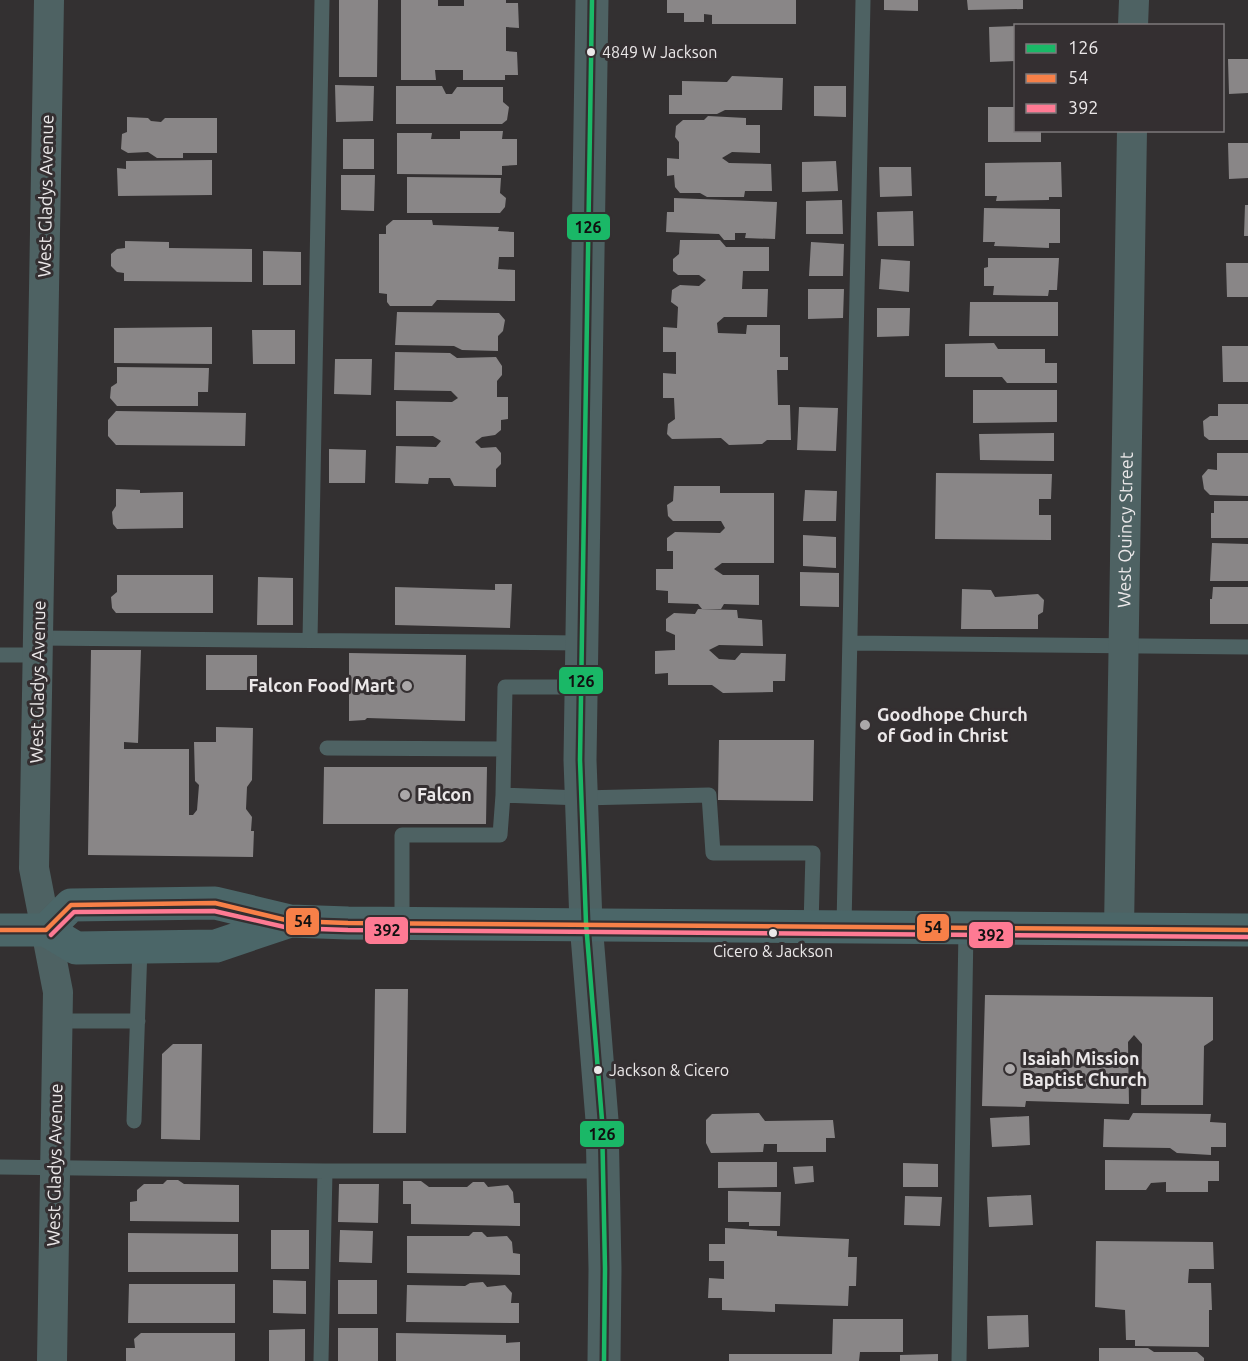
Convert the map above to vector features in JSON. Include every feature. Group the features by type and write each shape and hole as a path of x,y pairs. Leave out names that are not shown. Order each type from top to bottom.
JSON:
{"main road":[{"path":"46,930 71,905 215,903 290,921 1248,930"},
{"path":"0,930 46,930 75,948 216,946 290,921"}],"street":[{"name":"West Gladys Avenue","path":"49,0 34,868 58,992 51,1361"},
{"path":"592,0 581,798 586,924 601,1111 605,1269 603,1361"},
{"path":"1133,24 1134,0"},
{"name":"West Quincy Street","path":"1119,929 1132,132"}],"lane":[{"path":"309,640 322,0"},
{"path":"844,926 863,0"},
{"path":"0,655 38,647 309,640 582,644"},
{"path":"851,643 1248,647"},
{"path":"402,923 402,835 500,835 505,687 581,687"},
{"path":"327,748 504,749"},
{"path":"503,795 581,798 709,795 712,853 813,853 811,926"},
{"path":"959,1361 966,928"},
{"path":"134,1121 140,947"},
{"path":"58,1021 138,1021"},
{"path":"0,1167 325,1171 603,1171"},
{"path":"321,1361 325,1171"}],"building":[{"path":"339,0 378,0 377,77 339,77"},
{"path":"401,0 438,0 438,6 464,6 464,0 506,0 506,3 518,3 519,28 506,27 506,51 517,52 518,75 505,75 505,80 463,80 463,70 435,70 436,80 401,80"},
{"path":"667,0 796,0 796,24 712,24 712,15 704,14 704,22 684,22 684,13 667,13"},
{"path":"884,0 918,0 918,11 884,10"},
{"path":"967,0 1023,0 1023,9 968,10"},
{"path":"1014,26 1014,61 990,62 989,27"},
{"path":"1228,59 1248,59 1248,93 1229,94"},
{"path":"732,76 783,78 782,110 725,110 717,114 669,114 669,95 682,95 682,81 727,82"},
{"path":"335,85 374,86 373,121 336,122"},
{"path":"396,86 442,86 446,94 452,94 457,87 503,87 503,102 509,107 507,120 502,124 396,124"},
{"path":"814,86 846,86 846,117 814,116"},
{"path":"988,107 1014,107 1014,132 1041,132 1041,142 988,142"},
{"path":"708,116 746,118 746,125 760,125 760,153 732,152 722,158 729,163 771,164 772,191 745,191 744,197 707,197 700,193 680,193 675,187 674,175 667,176 667,158 679,159 679,142 675,137 676,126 683,120 704,120"},
{"path":"127,117 148,118 151,121 161,122 165,118 217,118 217,153 183,153 183,158 157,158 148,152 128,153 121,149 122,134 127,132"},
{"path":"460,131 503,131 502,139 517,139 517,165 502,166 502,175 397,174 397,133 432,133 431,139 460,139"},
{"path":"343,139 374,139 374,169 343,169"},
{"path":"1228,143 1248,143 1248,178 1229,179"},
{"path":"212,160 212,195 118,196 117,168 126,169 126,161"},
{"path":"836,161 838,191 802,192 802,162"},
{"path":"1061,162 1062,197 1049,197 1049,200 996,201 997,196 985,196 985,163"},
{"path":"879,167 911,167 912,196 880,197"},
{"path":"341,175 375,175 374,211 341,210"},
{"path":"407,177 501,178 500,193 506,198 505,207 500,213 407,213"},
{"path":"674,198 777,202 775,239 745,238 746,233 735,233 735,240 724,240 719,234 666,232 667,212 674,212"},
{"path":"842,200 843,234 806,234 806,201"},
{"path":"1245,205 1248,205 1248,236 1244,236"},
{"path":"984,208 1060,209 1060,243 1049,243 1049,248 994,246 995,242 983,242"},
{"path":"913,211 914,246 878,246 877,212"},
{"path":"393,220 432,220 433,225 499,227 498,231 514,232 514,257 499,257 498,269 515,270 515,301 437,300 432,306 390,306 387,302 387,294 379,293 379,234 386,234 386,226"},
{"path":"680,240 720,240 726,247 769,247 769,271 743,271 742,289 768,289 767,317 724,317 717,323 718,333 746,334 747,325 780,325 780,357 788,357 788,370 777,370 778,405 790,405 791,440 767,440 762,444 729,445 721,438 672,439 667,434 668,424 675,419 674,398 663,398 663,373 676,374 676,352 663,352 663,327 677,328 678,307 671,302 672,290 680,285 699,286 706,280 699,275 678,275 673,271 673,259 679,254"},
{"path":"125,241 169,242 169,248 252,249 252,282 124,281 124,273 117,272 111,266 111,254 117,249 125,248"},
{"path":"811,242 844,244 843,276 809,276"},
{"path":"263,251 301,252 301,285 263,285"},
{"path":"988,258 1059,258 1057,290 1049,290 1048,296 993,295 994,286 984,286 984,268 988,267"},
{"path":"881,259 910,261 909,292 879,289"},
{"path":"1226,263 1248,263 1248,297 1227,297"},
{"path":"808,289 844,289 843,318 808,319"},
{"path":"970,302 1058,302 1058,336 969,336"},
{"path":"877,308 910,308 909,336 877,337"},
{"path":"397,312 499,313 505,320 503,331 498,336 498,351 462,350 454,346 395,345"},
{"path":"212,327 212,364 114,363 114,328"},
{"path":"252,330 295,330 295,364 253,364"},
{"path":"994,343 998,349 1045,349 1045,363 1057,363 1057,383 1007,383 1002,377 945,377 945,344"},
{"path":"1222,346 1248,346 1248,382 1223,382"},
{"path":"395,352 450,353 457,358 496,357 502,366 502,375 497,381 497,397 508,397 508,419 501,420 501,430 495,435 482,437 475,442 481,448 496,447 501,453 501,464 496,469 496,487 454,486 450,478 429,478 428,484 395,483 396,446 436,447 441,441 433,436 396,436 396,401 452,402 458,398 451,391 394,390"},
{"path":"335,359 372,359 371,395 334,394"},
{"path":"117,367 209,368 208,392 198,392 198,406 117,406 110,398 111,387 117,383"},
{"path":"973,390 1057,390 1057,422 973,423"},
{"path":"1218,404 1248,404 1248,440 1209,440 1204,436 1203,421 1210,416 1218,416"},
{"path":"799,407 838,408 836,451 797,450"},
{"path":"116,411 246,413 245,446 116,445 108,436 108,420"},
{"path":"1054,433 1054,461 980,460 979,434"},
{"path":"329,449 366,450 365,483 329,483"},
{"path":"1217,453 1248,453 1248,496 1210,495 1204,489 1202,476 1208,469 1217,470"},
{"path":"936,473 1052,474 1051,499 1039,499 1039,515 1051,515 1051,540 935,539"},
{"path":"674,486 720,486 720,493 774,493 774,563 722,563 714,569 723,575 759,575 759,605 724,604 721,609 702,609 698,604 668,603 668,591 656,590 656,569 673,569 673,551 667,551 667,538 675,532 720,533 725,528 721,521 673,521 668,516 667,505 673,501"},
{"path":"116,489 140,490 140,493 183,492 183,528 117,529 113,524 112,512 116,506"},
{"path":"805,490 837,491 836,521 803,521"},
{"path":"1214,501 1248,501 1248,538 1211,538 1211,513 1214,513"},
{"path":"803,535 836,537 836,568 803,566"},
{"path":"1212,543 1248,544 1248,581 1210,581"},
{"path":"800,572 839,573 839,607 800,606"},
{"path":"117,575 213,575 213,613 116,613 112,608 111,597 117,592"},
{"path":"258,577 293,578 293,625 257,625"},
{"path":"495,584 512,584 510,628 395,625 395,587 495,590"},
{"path":"1213,587 1248,587 1248,624 1210,624 1210,599 1212,599"},
{"path":"962,589 991,590 995,597 1038,594 1044,600 1043,612 1038,615 1038,629 961,629"},
{"path":"698,609 737,610 738,618 762,620 763,646 719,645 709,650 719,659 735,660 741,653 786,654 785,681 773,681 773,692 723,693 712,685 668,685 668,673 655,674 655,651 675,650 675,635 666,631 666,619 674,613 695,614"},
{"path":"91,650 141,650 138,743 124,742 124,749 189,749 189,815 193,815 197,810 199,785 195,781 194,742 216,742 216,727 253,728 252,780 247,787 246,809 252,817 253,857 88,855"},
{"name":"Falcon Food Mart","path":"349,653 466,655 465,721 367,718 349,721"},
{"path":"206,655 257,655 257,690 206,690"},
{"path":"719,740 814,740 813,801 718,800"},
{"name":"Falcon","path":"324,767 487,767 486,824 323,824"},
{"path":"375,989 408,989 406,1133 373,1133"},
{"path":"985,995 1213,997 1213,1040 1204,1046 1203,1105 1141,1105 1142,1044 1134,1035 1128,1042 1129,1104 1026,1101 1025,1107 982,1106"},
{"path":"173,1044 202,1044 200,1140 161,1139 162,1054"},
{"path":"759,1113 765,1121 833,1120 835,1138 826,1138 826,1152 777,1152 777,1144 764,1144 763,1152 711,1153 706,1143 706,1120 712,1114"},
{"path":"1133,1113 1211,1114 1210,1122 1226,1123 1226,1147 1211,1147 1211,1155 1177,1153 1170,1148 1103,1147 1104,1119 1129,1120"},
{"path":"1029,1116 1030,1145 992,1147 990,1118"},
{"path":"1105,1160 1219,1161 1219,1181 1208,1181 1208,1192 1166,1192 1166,1182 1151,1183 1146,1190 1105,1190"},
{"path":"718,1162 777,1162 777,1187 718,1188"},
{"path":"903,1163 938,1164 938,1187 903,1187"},
{"path":"813,1166 814,1182 795,1184 793,1167"},
{"path":"167,1180 178,1180 184,1184 239,1185 239,1222 130,1221 130,1202 137,1201 137,1190 144,1184 163,1184"},
{"path":"403,1181 421,1181 429,1187 467,1187 473,1182 484,1182 488,1187 508,1185 513,1192 514,1203 520,1203 520,1226 411,1224 411,1204 403,1204"},
{"path":"339,1184 379,1184 378,1223 338,1222"},
{"path":"728,1191 781,1192 780,1226 749,1226 749,1222 728,1222"},
{"path":"1031,1195 1033,1225 989,1227 987,1197"},
{"path":"905,1196 942,1197 940,1226 904,1225"},
{"path":"725,1228 777,1231 777,1236 849,1239 848,1257 857,1257 856,1286 849,1286 848,1306 775,1304 775,1312 722,1310 722,1298 708,1298 709,1278 724,1279 724,1261 709,1261 709,1244 725,1244"},
{"path":"271,1230 309,1230 309,1269 271,1269"},
{"path":"340,1230 373,1231 372,1263 339,1262"},
{"path":"473,1232 482,1232 487,1237 507,1236 512,1242 513,1253 520,1254 520,1275 407,1273 407,1236 469,1236"},
{"path":"128,1233 238,1234 238,1272 128,1272"},
{"path":"1096,1241 1213,1242 1214,1269 1189,1269 1188,1283 1211,1283 1212,1310 1209,1310 1209,1347 1135,1346 1135,1340 1126,1340 1125,1310 1095,1307"},
{"path":"273,1280 306,1281 306,1314 273,1313"},
{"path":"338,1280 377,1280 377,1314 338,1314"},
{"path":"483,1282 487,1287 505,1285 512,1293 511,1303 519,1303 519,1323 406,1322 407,1285 465,1286 470,1283"},
{"path":"129,1284 235,1284 235,1323 128,1323"},
{"path":"1028,1315 1029,1347 988,1349 987,1316"},
{"path":"833,1319 903,1319 903,1352 860,1352 859,1361 729,1361 729,1354 832,1354"},
{"path":"338,1328 378,1328 378,1361 338,1361"},
{"path":"305,1329 305,1361 269,1361 269,1330"},
{"path":"141,1333 235,1333 235,1361 126,1361 126,1348 135,1348 134,1339"},
{"path":"396,1333 506,1335 506,1343 520,1342 520,1361 396,1361"},
{"path":"1099,1348 1148,1348 1154,1352 1197,1352 1204,1358 1204,1361 1099,1361"},
{"path":"938,1354 938,1361 900,1361 900,1355"}],"transit line":[{"name":"126","path":"592,0 580,760 586,923 602,1120 604,1361"},
{"name":"54","path":"0,930 46,930 71,905 215,903 290,921 348,923 1248,930"},
{"name":"392","path":"51,935 74,912 214,911 289,928 348,930 1248,937"}],"place":[{"name":"4849 W Jackson","path":"591,52"},
{"name":"Falcon Food Mart","path":"407,686"},
{"name":"Goodhope Church of God in Christ","path":"865,725"},
{"name":"Falcon","path":"405,795"},
{"name":"Cicero & Jackson","path":"773,933"},
{"name":"Isaiah Mission Baptist Church","path":"1010,1069"},
{"name":"Jackson & Cicero","path":"598,1070"}]}
